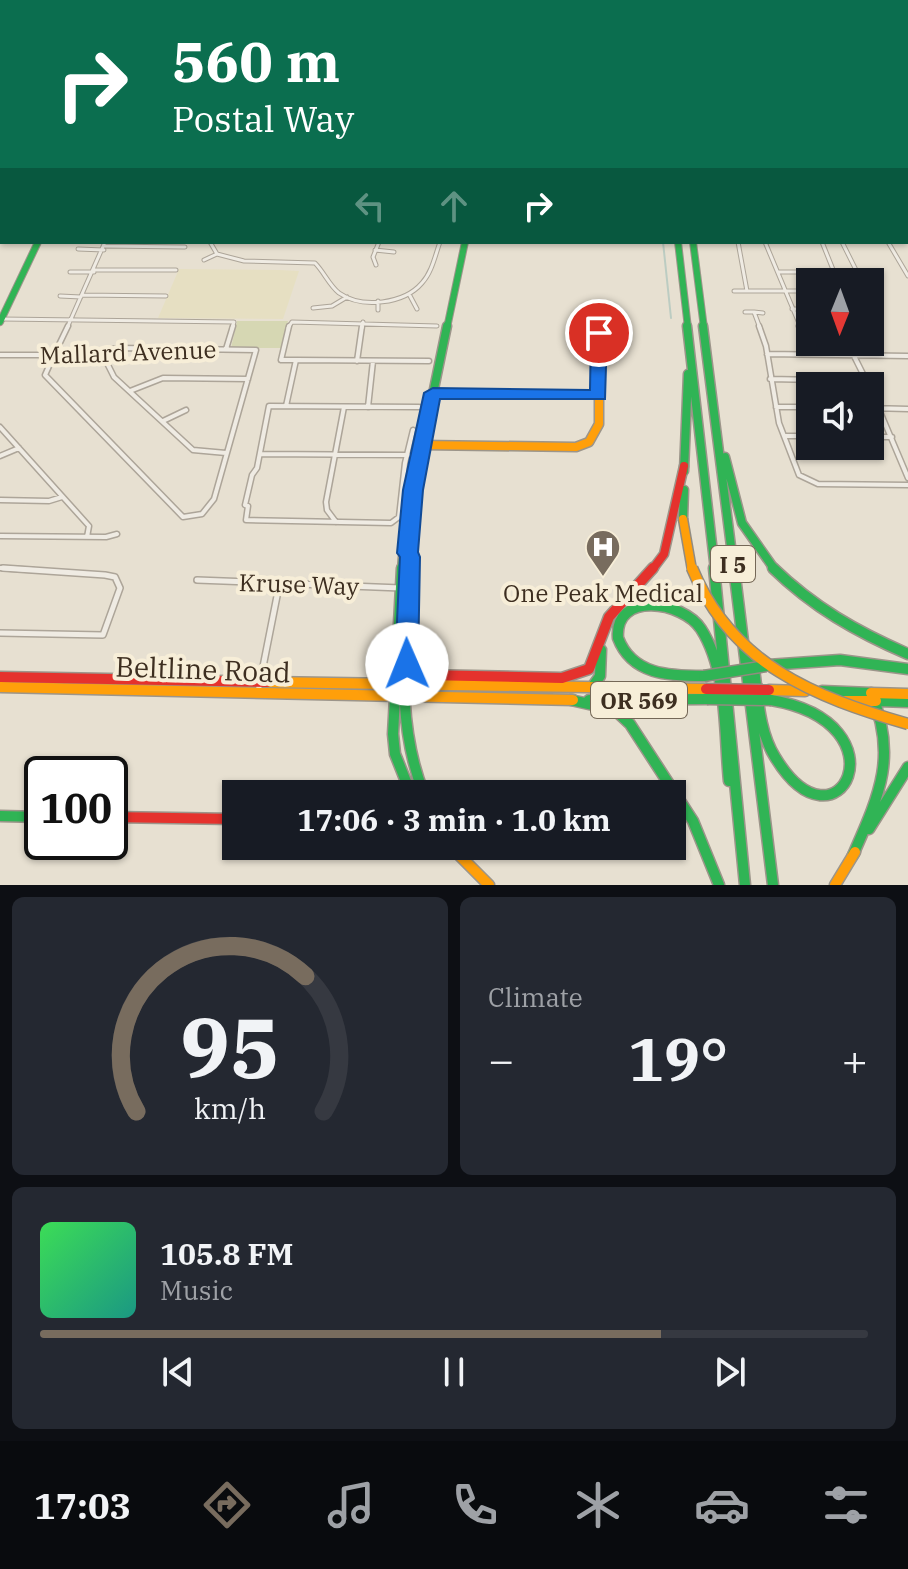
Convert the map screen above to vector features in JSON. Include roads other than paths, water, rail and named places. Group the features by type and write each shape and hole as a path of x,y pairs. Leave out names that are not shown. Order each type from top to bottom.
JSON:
{"main road":[{"path":"1,320 37,244"},
{"path":"403,779 395,754 394,697 404,663 413,490 465,244"},
{"name":"I 5","path":"678,244 725,663 745,885"},
{"name":"I 5","path":"693,244 773,885"},
{"path":"422,445 583,446 598,435 599,329"},
{"path":"691,359 683,519 686,557 695,583 715,615 742,644 775,670 814,693 865,713 908,724"},
{"path":"719,439 744,526 766,560 796,589 847,625 908,654"},
{"path":"404,663 425,675 569,677 583,673 593,664 602,631 612,612 640,586 664,554 684,466"},
{"path":"408,553 403,557 399,683 404,697 407,746 419,780"},
{"path":"401,586 407,598"},
{"path":"737,808 729,780 711,653 702,629 684,613 660,606 638,608 620,622 616,631 618,645 636,666 666,676 704,676 766,666 840,660 908,669"},
{"path":"593,686 601,671 602,631"},
{"path":"742,632 753,657 766,735 775,761 788,776 811,789 823,793 852,793"},
{"path":"404,663 422,679 450,684"},
{"name":"Beltline Road","path":"0,677 399,683"},
{"name":"OR 569","path":"399,683 908,694"},
{"name":"Beltline Road","path":"0,687 404,697"},
{"path":"853,855 894,752 889,725 871,693"},
{"name":"OR 569","path":"404,697 908,702"},
{"path":"571,700 615,710 630,724 693,821 719,885"},
{"path":"771,700 826,709"},
{"path":"869,782 876,768 874,753"},
{"path":"837,882 908,767"},
{"path":"0,816 24,817"},
{"path":"128,817 222,819"},
{"path":"464,860 489,885"}],"street":[{"path":"211,244 217,254"},
{"path":"376,265 373,263 378,244"},
{"path":"204,260 217,254 244,261 309,262 321,268 329,282 347,297 378,301 409,294 425,280 439,244"},
{"path":"738,244 747,291"},
{"path":"766,244 796,318"},
{"path":"777,272 834,272 823,244"},
{"path":"843,244 855,268"},
{"path":"889,244 908,276"},
{"path":"78,249 105,246 185,247"},
{"path":"105,246 45,371 51,384 183,517 197,517 207,511 214,499 248,379 163,378 130,391"},
{"path":"375,250 394,252"},
{"path":"70,272 176,270"},
{"path":"319,284 329,282"},
{"path":"734,291 796,291"},
{"path":"409,294 416,301 417,309"},
{"path":"60,296 166,296"},
{"path":"313,308 332,306 347,297"},
{"path":"378,301 378,310"},
{"path":"745,312 763,313"},
{"path":"754,312 767,354 776,407 796,472 808,481 908,485"},
{"path":"1,320 234,322 226,349"},
{"path":"429,361 281,360 292,322 437,326"},
{"path":"357,361 363,322"},
{"name":"Mallard Avenue","path":"0,355 52,355 119,348 256,350 248,379"},
{"path":"101,351 114,377 193,450 226,453"},
{"path":"767,354 796,354"},
{"path":"884,356 908,356"},
{"path":"286,406 296,360"},
{"path":"368,407 373,361"},
{"path":"770,379 796,381"},
{"path":"433,393 599,395"},
{"path":"413,430 397,521 385,524 246,520 248,506 245,505 260,454 269,406 419,407"},
{"path":"338,523 331,517 326,502 344,407"},
{"path":"776,407 796,407"},
{"path":"884,408 908,409"},
{"path":"162,421 186,410"},
{"path":"884,420 908,478"},
{"path":"0,427 89,526 87,537"},
{"path":"784,436 796,436"},
{"path":"884,437 892,437"},
{"path":"0,456 19,448"},
{"path":"260,454 408,455"},
{"path":"0,500 49,501 62,497"},
{"path":"0,536 87,537 117,534"},
{"path":"0,568 115,577 120,588 103,635 0,633"},
{"name":"Kruse Way","path":"197,580 279,586 401,586"},
{"path":"258,692 279,586"}],"waterway":[{"path":"663,244 671,318"}],"place":[{"name":"One Peak Medical","path":"603,578"}]}
